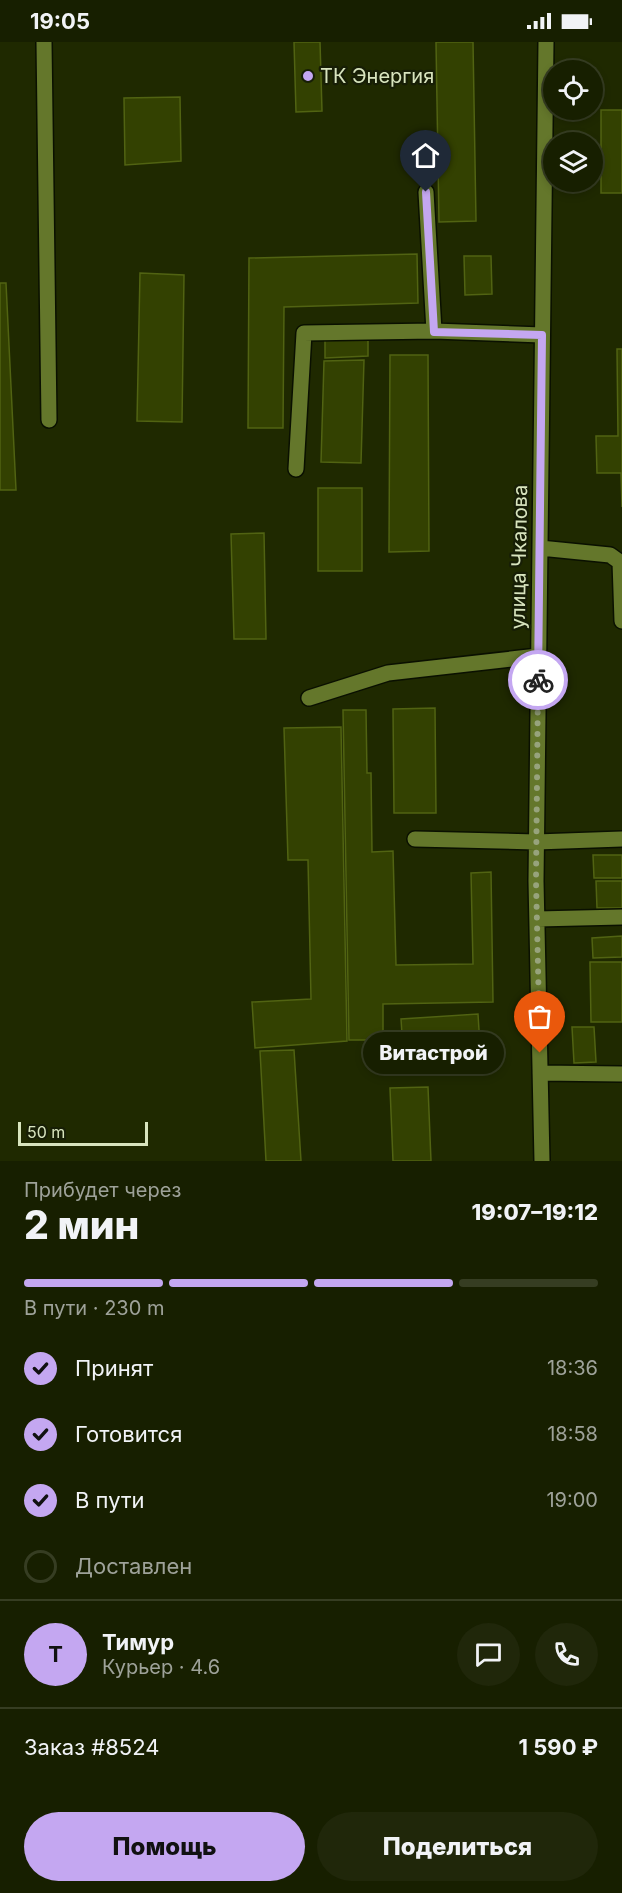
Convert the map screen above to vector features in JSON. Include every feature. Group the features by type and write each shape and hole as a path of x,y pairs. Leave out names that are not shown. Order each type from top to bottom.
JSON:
{"street":[{"path":"44,42 49,420"},
{"name":"улица Чкалова","path":"542,1161 536,842 546,42"},
{"path":"426,192 434,332"},
{"path":"296,469 304,333 434,332 542,335"},
{"path":"540,548 610,555 620,562 622,621"},
{"path":"309,698 388,673 538,656"},
{"path":"415,839 536,842 622,839"},
{"path":"537,919 622,916"},
{"path":"540,1073 622,1074"}],"building":[{"name":"ТК Энергия","path":"294,42 320,42 322,111 296,112"},
{"path":"436,42 473,42 476,221 439,222"},
{"path":"180,97 181,161 125,165 124,98"},
{"path":"603,110 622,110 622,193 601,193 603,192 603,132 601,132"},
{"path":"417,254 418,303 284,307 283,428 248,428 249,258"},
{"path":"464,256 491,256 492,294 465,295"},
{"path":"140,273 184,275 182,422 137,421"},
{"path":"0,283 6,283 16,490 0,490"},
{"path":"368,338 368,356 325,358 325,339"},
{"path":"617,349 622,349 622,507 621,473 597,473 596,436 618,436"},
{"path":"390,355 428,355 429,551 389,552"},
{"path":"364,360 361,463 321,462 324,361"},
{"path":"318,488 362,488 362,571 318,571"},
{"path":"264,533 266,639 234,639 231,534"},
{"path":"435,708 436,813 394,813 393,709"},
{"path":"343,710 366,710 367,773 371,773 372,852 393,851 396,965 473,964 471,873 491,872 493,1002 383,1004 383,1040 349,1040"},
{"path":"341,727 347,1041 255,1048 252,1002 311,999 308,860 288,860 284,728"},
{"path":"593,855 622,855 622,878 594,878"},
{"path":"596,881 622,881 622,908 597,908"},
{"path":"622,936 622,957 593,958 592,938"},
{"path":"590,962 622,962 622,1022 591,1022"},
{"path":"478,1014 480,1046 403,1050 401,1019"},
{"path":"572,1027 594,1027 596,1062 574,1063"},
{"path":"294,1050 301,1161 266,1161 260,1051"},
{"path":"428,1087 431,1161 393,1161 390,1088"}],"way so far":[{"path":"538,680 536,881 540,1053"}],"place":[{"name":"ТК Энергия","path":"308,76"},
{"name":"Витастрой","path":"540,1053"}],"route":[{"path":"426,192 434,332 542,335 538,680"}]}
